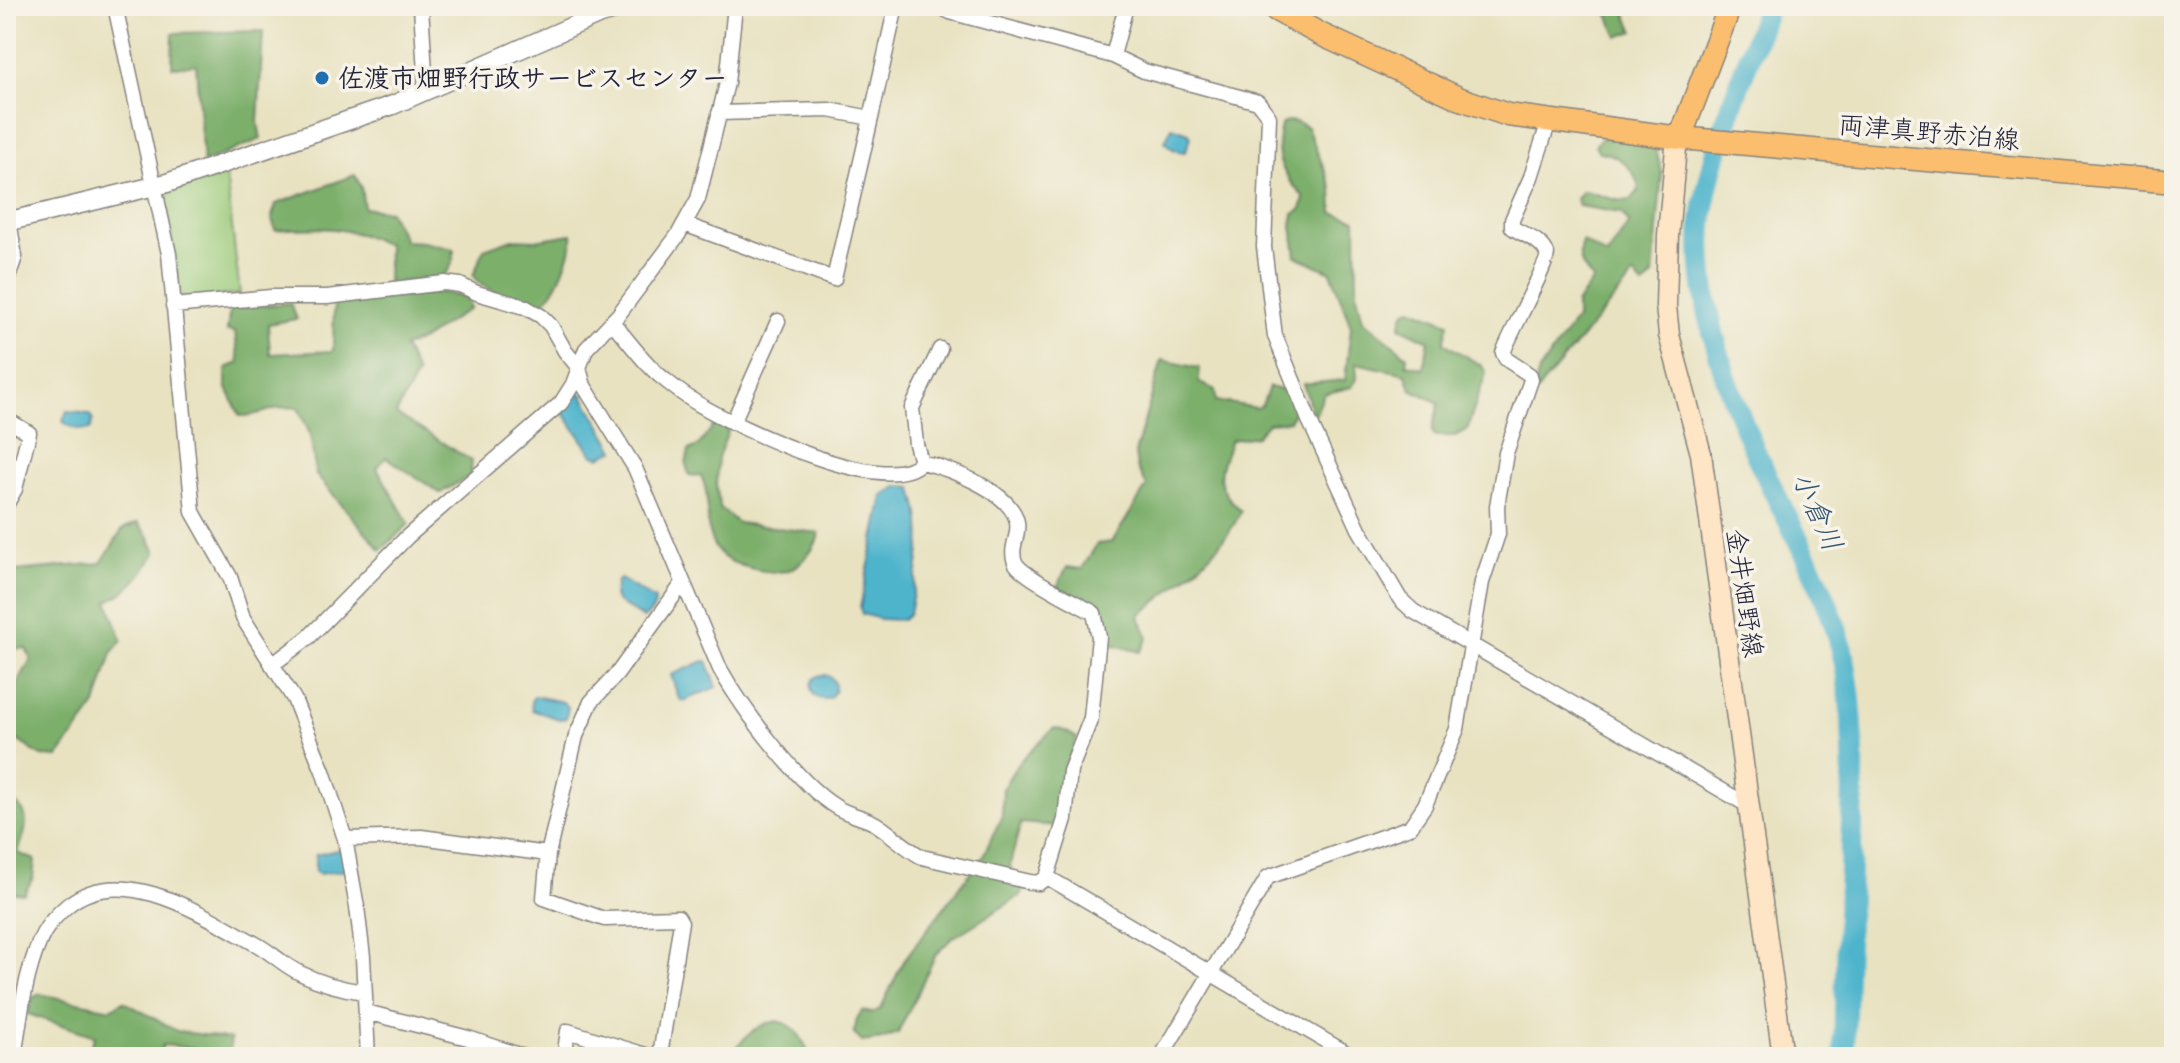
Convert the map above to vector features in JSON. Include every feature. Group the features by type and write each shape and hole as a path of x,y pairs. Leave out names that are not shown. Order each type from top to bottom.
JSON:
{"main road":[{"name":"両津真野赤泊線","path":"1269,6 1320,34 1461,99 1508,115 1685,138 2174,182"},
{"path":"1685,138 1730,6"},
{"name":"金井畑野線","path":"1685,138 1676,148 1668,235 1666,306 1669,335 1701,454 1783,1057"}],"street":[{"path":"115,6 169,254 193,512 230,577 243,618 294,699 323,771 345,839 359,920 368,1057"},
{"path":"421,6 426,90"},
{"path":"6,283 15,257 8,222 154,187 393,105 600,14 628,6"},
{"path":"272,665 309,637 407,537 561,403 573,384 586,349 612,322 684,224 698,199 727,83 735,6"},
{"path":"684,224 834,279 896,6"},
{"path":"938,6 950,12 1113,56 1144,71 1258,102 1269,117 1266,265 1275,336 1295,388 1359,529 1400,599 1413,611 1742,802 1747,801"},
{"path":"1113,56 1126,6"},
{"path":"719,113 829,110 871,118"},
{"path":"1161,1057 1268,877 1410,827 1425,805 1457,729 1482,582 1498,534 1497,506 1506,453 1531,380 1530,375 1506,359 1503,353 1525,301 1547,261 1542,245 1512,227 1512,220 1531,177 1549,121"},
{"path":"173,306 271,297 327,297 444,283 460,285 525,307 541,316 579,368 584,386 635,468 720,669 779,752 824,799 839,809 875,823 922,857 1039,883 1047,877 1065,819 1070,771 1091,718 1098,624 1094,613 1021,570 1013,554 1018,526 1015,515 994,493 956,472 921,462"},
{"path":"733,422 778,321"},
{"path":"612,322 661,377 698,404 733,422 807,454 856,469 890,475 915,469 921,462"},
{"path":"921,462 912,408 940,349"},
{"path":"6,419 29,433 8,497"},
{"path":"564,1057 568,1031 652,1057 658,1056 661,1049 674,978 681,922 678,917 604,919 544,898 548,854 576,736 591,702 617,674 683,583"},
{"path":"345,839 421,837 548,854"},
{"path":"1047,877 1353,1057"},
{"path":"14,1057 23,1000 39,942 62,910 87,892 104,888 147,892 173,901 258,945 299,973 345,990 364,992"},
{"path":"366,1012 468,1038 525,1057"}],"green space":[{"path":"1604,6 1622,6 1634,31 1618,37"},
{"path":"263,31 258,123 261,139 203,163 196,64 172,67 173,33"},
{"path":"1287,121 1307,127 1332,188 1333,213 1356,219 1357,295 1363,320 1407,356 1406,364 1423,368 1429,341 1400,327 1404,313 1411,308 1449,323 1444,343 1482,366 1486,373 1467,430 1455,436 1435,436 1432,431 1439,403 1411,389 1406,374 1356,363 1357,379 1352,387 1324,394 1313,414 1303,384 1345,380 1351,327 1331,272 1296,256 1292,225 1294,214 1301,210 1304,198 1285,173 1279,157 1281,125"},
{"path":"1601,138 1638,140 1656,150 1662,173 1653,276 1643,286 1634,275 1532,397 1539,371 1576,319 1576,304 1593,280 1581,262 1582,241 1607,256 1629,223 1621,213 1579,206 1576,199 1582,191 1631,200 1639,190 1634,175 1625,164 1599,152 1595,145"},
{"path":"226,175 240,294 186,299 180,294 168,192"},
{"path":"355,175 361,187 364,208 389,211 405,241 454,249 454,258 442,278 387,283 388,245 373,238 333,229 275,230 272,217 276,204"},
{"path":"572,234 563,271 553,291 542,302 526,303 505,297 485,287 473,276 484,249 512,239 535,240"},
{"path":"441,292 467,297 470,308 422,340 404,347 417,374 396,414 472,461 470,476 440,493 386,457 377,468 409,524 381,550 316,475 310,434 298,408 240,416 226,386 226,368 239,363 235,332 227,331 230,309 290,303 297,319 268,324 270,354 333,351 334,303"},
{"path":"1162,360 1199,368 1199,382 1215,390 1216,401 1257,408 1262,405 1269,387 1288,391 1295,409 1289,421 1268,423 1256,436 1231,440 1220,478 1225,493 1241,511 1233,527 1210,555 1139,616 1148,638 1140,652 1104,642 1099,613 1057,587 1067,567 1082,569 1097,544 1112,542 1147,486 1137,468 1135,453"},
{"path":"715,424 729,429 718,458 716,487 720,508 738,523 819,533 804,559 789,570 773,572 752,569 725,558 713,544 708,525 705,485 701,476 689,475 686,464 689,450 698,446"},
{"path":"138,523 156,553 135,581 108,601 122,640 112,653 96,705 58,757 41,756 11,736 6,744 6,705 31,659 26,648 6,650 6,572 101,563 123,529"},
{"path":"1054,728 1077,738 1068,762 1055,826 1021,823 1010,864 1014,883 1025,889 1020,896 951,939 936,954 898,1033 862,1042 854,1034 857,1019 862,1011 873,1013 881,1008 904,960 983,856 1002,816 1003,788 1018,763"},
{"path":"6,798 25,815 18,853 35,860 33,878 24,894 6,892"},
{"path":"40,994 111,1009 123,1001 177,1031 231,1039 228,1057 194,1057 195,1048 163,1045 158,1057 129,1057 118,1051 113,1057 85,1057 95,1036 28,1014 32,998"},
{"path":"777,1021 795,1030 811,1057 730,1057 749,1034"}],"water":[{"path":"1172,127 1189,133 1191,137 1185,152 1179,152 1165,141"},
{"path":"578,392 615,450 600,457 593,455 563,412"},
{"path":"67,411 89,414 93,418 91,429 84,430 65,423"},
{"path":"899,486 912,488 917,504 921,535 918,566 909,614 903,620 880,619 862,614 860,608 883,496"},
{"path":"621,579 655,600 648,615 643,618 616,601 617,581"},
{"path":"707,661 717,687 683,701 679,699 671,675"},
{"path":"823,675 834,682 835,687 828,698 823,699 812,692 811,687 818,676"},
{"path":"535,696 563,702 568,707 566,718 559,719 532,710 531,701"},
{"path":"342,849 346,870 315,872 315,855"}],"waterway":[{"name":"小倉川","path":"1768,6 1711,172 1702,230 1702,265 1707,302 1725,375 1752,444 1832,615 1845,664 1853,767 1844,1057"}],"place":[{"name":"佐渡市畑野行政サービスセンター","path":"322,78"}]}
